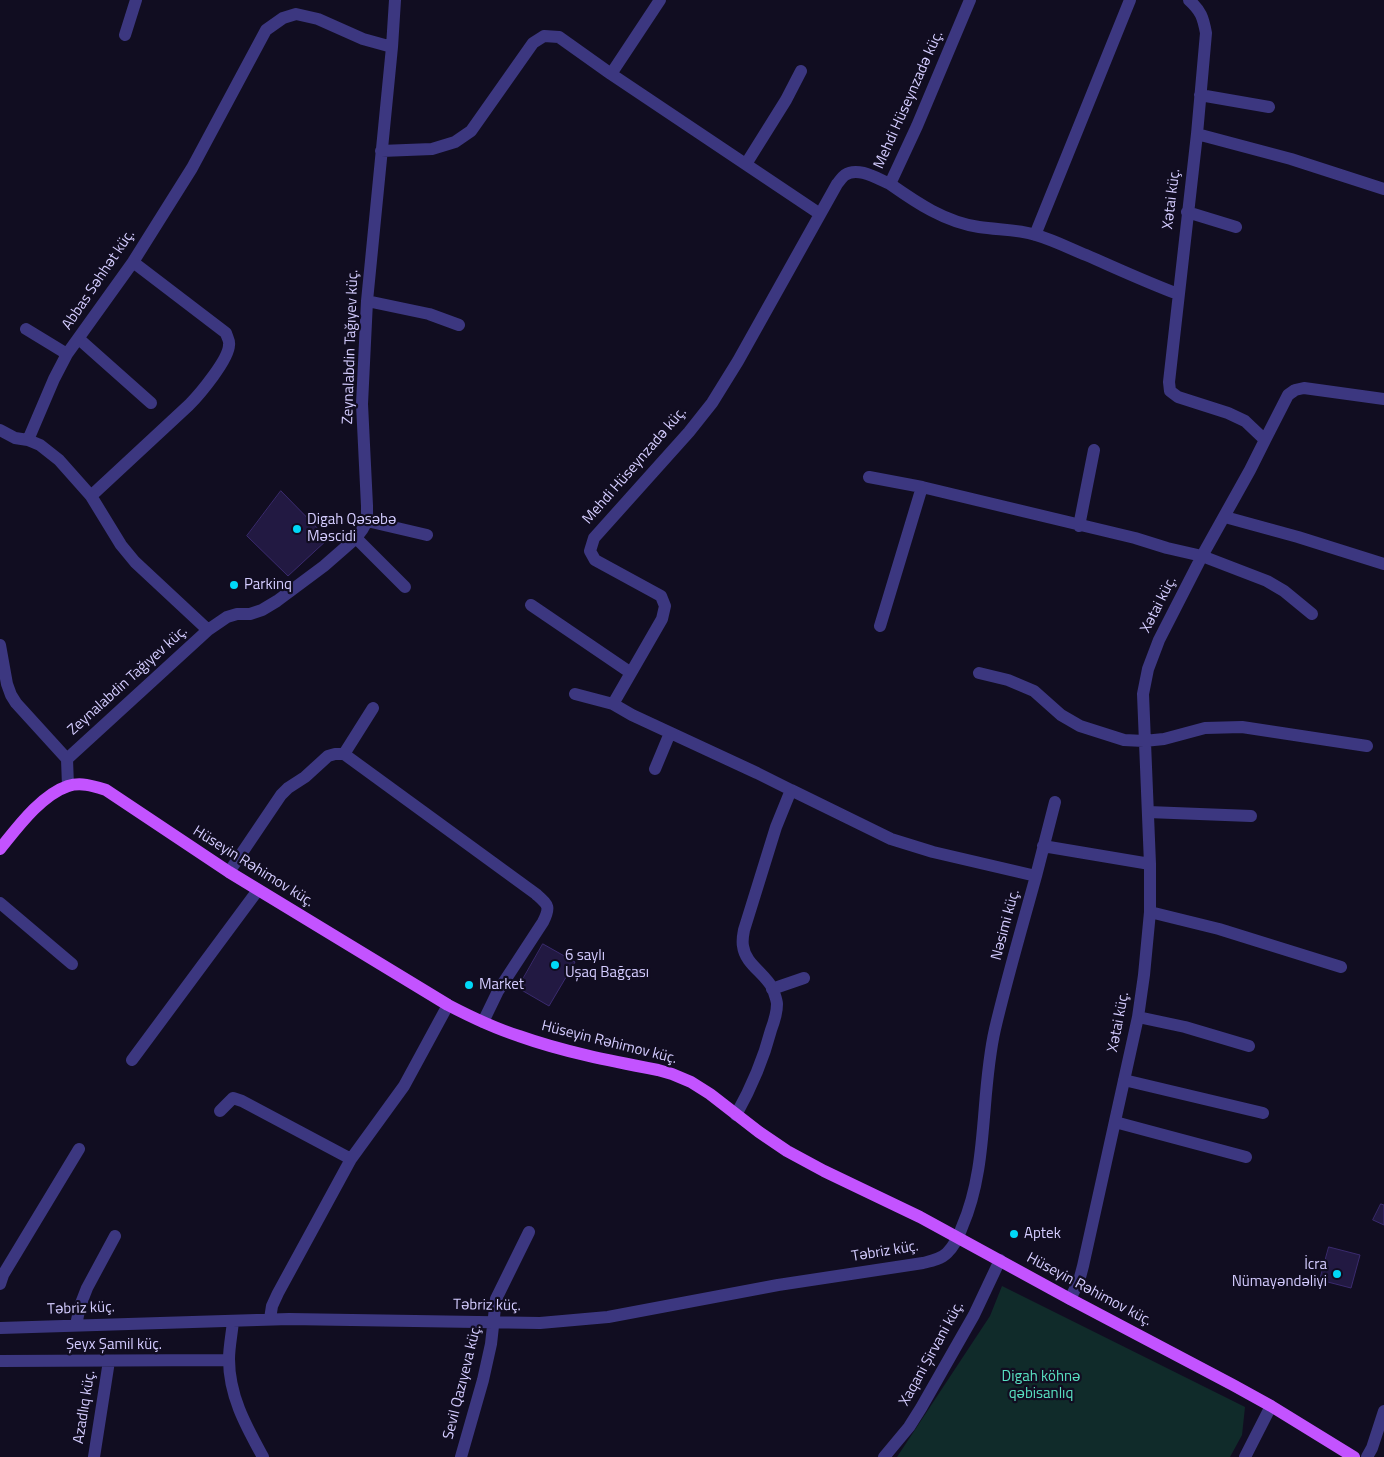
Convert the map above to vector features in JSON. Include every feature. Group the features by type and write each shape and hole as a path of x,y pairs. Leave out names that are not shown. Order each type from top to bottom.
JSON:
{"main road":[{"name":"Hüseyin Rəhimov küç.","path":"0,849 24,820 55,792 68,786 86,784 106,790 229,872 448,1005 482,1022 558,1049 672,1074 691,1082 787,1151 958,1237 1271,1406 1354,1457"}],"street":[{"path":"125,35 136,0"},
{"name":"Zeynalabdin Tağıyev küç.","path":"68,786 68,758 208,630 227,617 237,614 250,614 262,610 277,601 324,566 356,538 367,521 362,404 367,302 395,0"},
{"path":"611,74 660,0"},
{"name":"Mehdi Hüseynzadə küç.","path":"613,704 662,619 665,606 661,596 595,560 590,551 594,538 689,432 712,403 738,361 837,184 845,175 856,172 890,184 917,126 970,0"},
{"path":"1035,235 1130,0"},
{"name":"Xətai küç.","path":"1070,1299 1079,1281 1083,1266 1138,1017 1144,975 1150,912 1150,864 1142,694 1148,669 1159,640 1265,440 1246,421 1228,413 1178,397 1170,391 1169,382 1197,134 1206,33 1203,16 1189,0"},
{"name":"Abbas Səhhət küç.","path":"28,440 54,379 67,354 133,262 192,168 266,30 283,18 296,14 318,19 363,38 392,47"},
{"path":"381,152 432,149 455,142 471,130 533,43 544,36 559,37 820,214"},
{"path":"746,164 786,100 801,71"},
{"path":"1200,95 1269,107"},
{"path":"1197,134 1291,159 1384,189"},
{"path":"890,184 919,205 962,223 1035,235 1178,294"},
{"path":"1187,212 1236,227"},
{"path":"91,496 202,392 226,355 230,344 226,333 133,262"},
{"path":"367,302 429,314 459,325"},
{"path":"26,329 67,354"},
{"path":"79,339 151,403"},
{"path":"1265,440 1288,395 1295,390 1304,388 1384,400"},
{"path":"0,430 15,438 28,440 40,445 59,460 91,496 121,545 135,562 208,630"},
{"path":"1079,526 1094,450"},
{"path":"869,477 1135,538 1202,556 1267,581 1284,591 1312,614"},
{"path":"880,626 922,488"},
{"path":"1225,517 1298,537 1384,564"},
{"path":"367,521 427,535"},
{"path":"356,538 405,587"},
{"path":"531,605 631,673"},
{"path":"0,645 11,695 16,703 68,758"},
{"path":"980,673 1008,680 1034,691 1061,715 1080,726 1124,740 1164,739 1205,728 1232,727 1367,746"},
{"path":"575,694 613,704 632,715 791,790 773,837 744,930 742,945 746,955 766,979 777,1004 766,1051 754,1082 736,1115"},
{"path":"344,754 374,708"},
{"path":"655,769 670,733"},
{"path":"229,872 281,795 328,756 344,754 536,894 547,904 548,911 543,922 498,991 482,1022"},
{"name":"Nəsimi küç.","path":"791,790 891,839 933,852 1036,876 994,1030 979,1164 971,1204 958,1237"},
{"path":"1036,876 1055,802"},
{"path":"1148,812 1251,816"},
{"path":"1043,846 1150,864"},
{"path":"132,1060 258,890"},
{"path":"0,903 72,964"},
{"path":"1150,912 1219,929 1341,967"},
{"path":"772,989 804,978"},
{"path":"270,1319 272,1306 278,1293 351,1159 404,1086 448,1005"},
{"path":"1138,1017 1185,1027 1249,1046"},
{"path":"1124,1080 1263,1113"},
{"path":"220,1111 233,1098 242,1100 351,1159"},
{"path":"1115,1122 1246,1157"},
{"path":"0,1284 3,1275 79,1149"},
{"name":"Sevil Qazıyeva küç.","path":"461,1457 483,1380 494,1323 496,1299 528,1232"},
{"path":"76,1325 80,1306 87,1288 115,1236"},
{"name":"Təbriz küç.","path":"0,1328 270,1319 540,1323 608,1317 778,1285 923,1263 938,1259 946,1254 958,1237"},
{"name":"Xaqani Şirvani küç.","path":"884,1457 909,1428 921,1408 974,1315 1000,1260"},
{"path":"233,1321 229,1360 234,1397 247,1428 263,1457"},
{"name":"Şeyx Şamil küç.","path":"0,1362 229,1360"},
{"name":"Azadlıq küç.","path":"94,1457 108,1361"},
{"path":"1244,1457 1271,1406"},
{"path":"1367,1457 1372,1448 1384,1411"}],"green space":[{"name":"Digah köhnə qəbisanlıq","path":"1002,1286 1245,1407 1242,1435 1230,1457 897,1457 990,1316"}],"building":[{"path":"281,491 328,539 288,576 247,536"},
{"path":"543,944 575,962 549,1006 518,988"},
{"path":"1381,1204 1384,1205 1384,1225 1373,1220"},
{"path":"1329,1247 1360,1255 1351,1288 1320,1280"}],"place":[{"name":"Digah Qəsəbə Məscidi","path":"297,529"},
{"name":"Parkinq","path":"234,585"},
{"name":"6 saylı Uşaq Bağçası","path":"555,965"},
{"name":"Market","path":"469,985"},
{"name":"Aptek","path":"1014,1234"},
{"name":"İcra Nümayəndəliyi","path":"1337,1274"}]}
